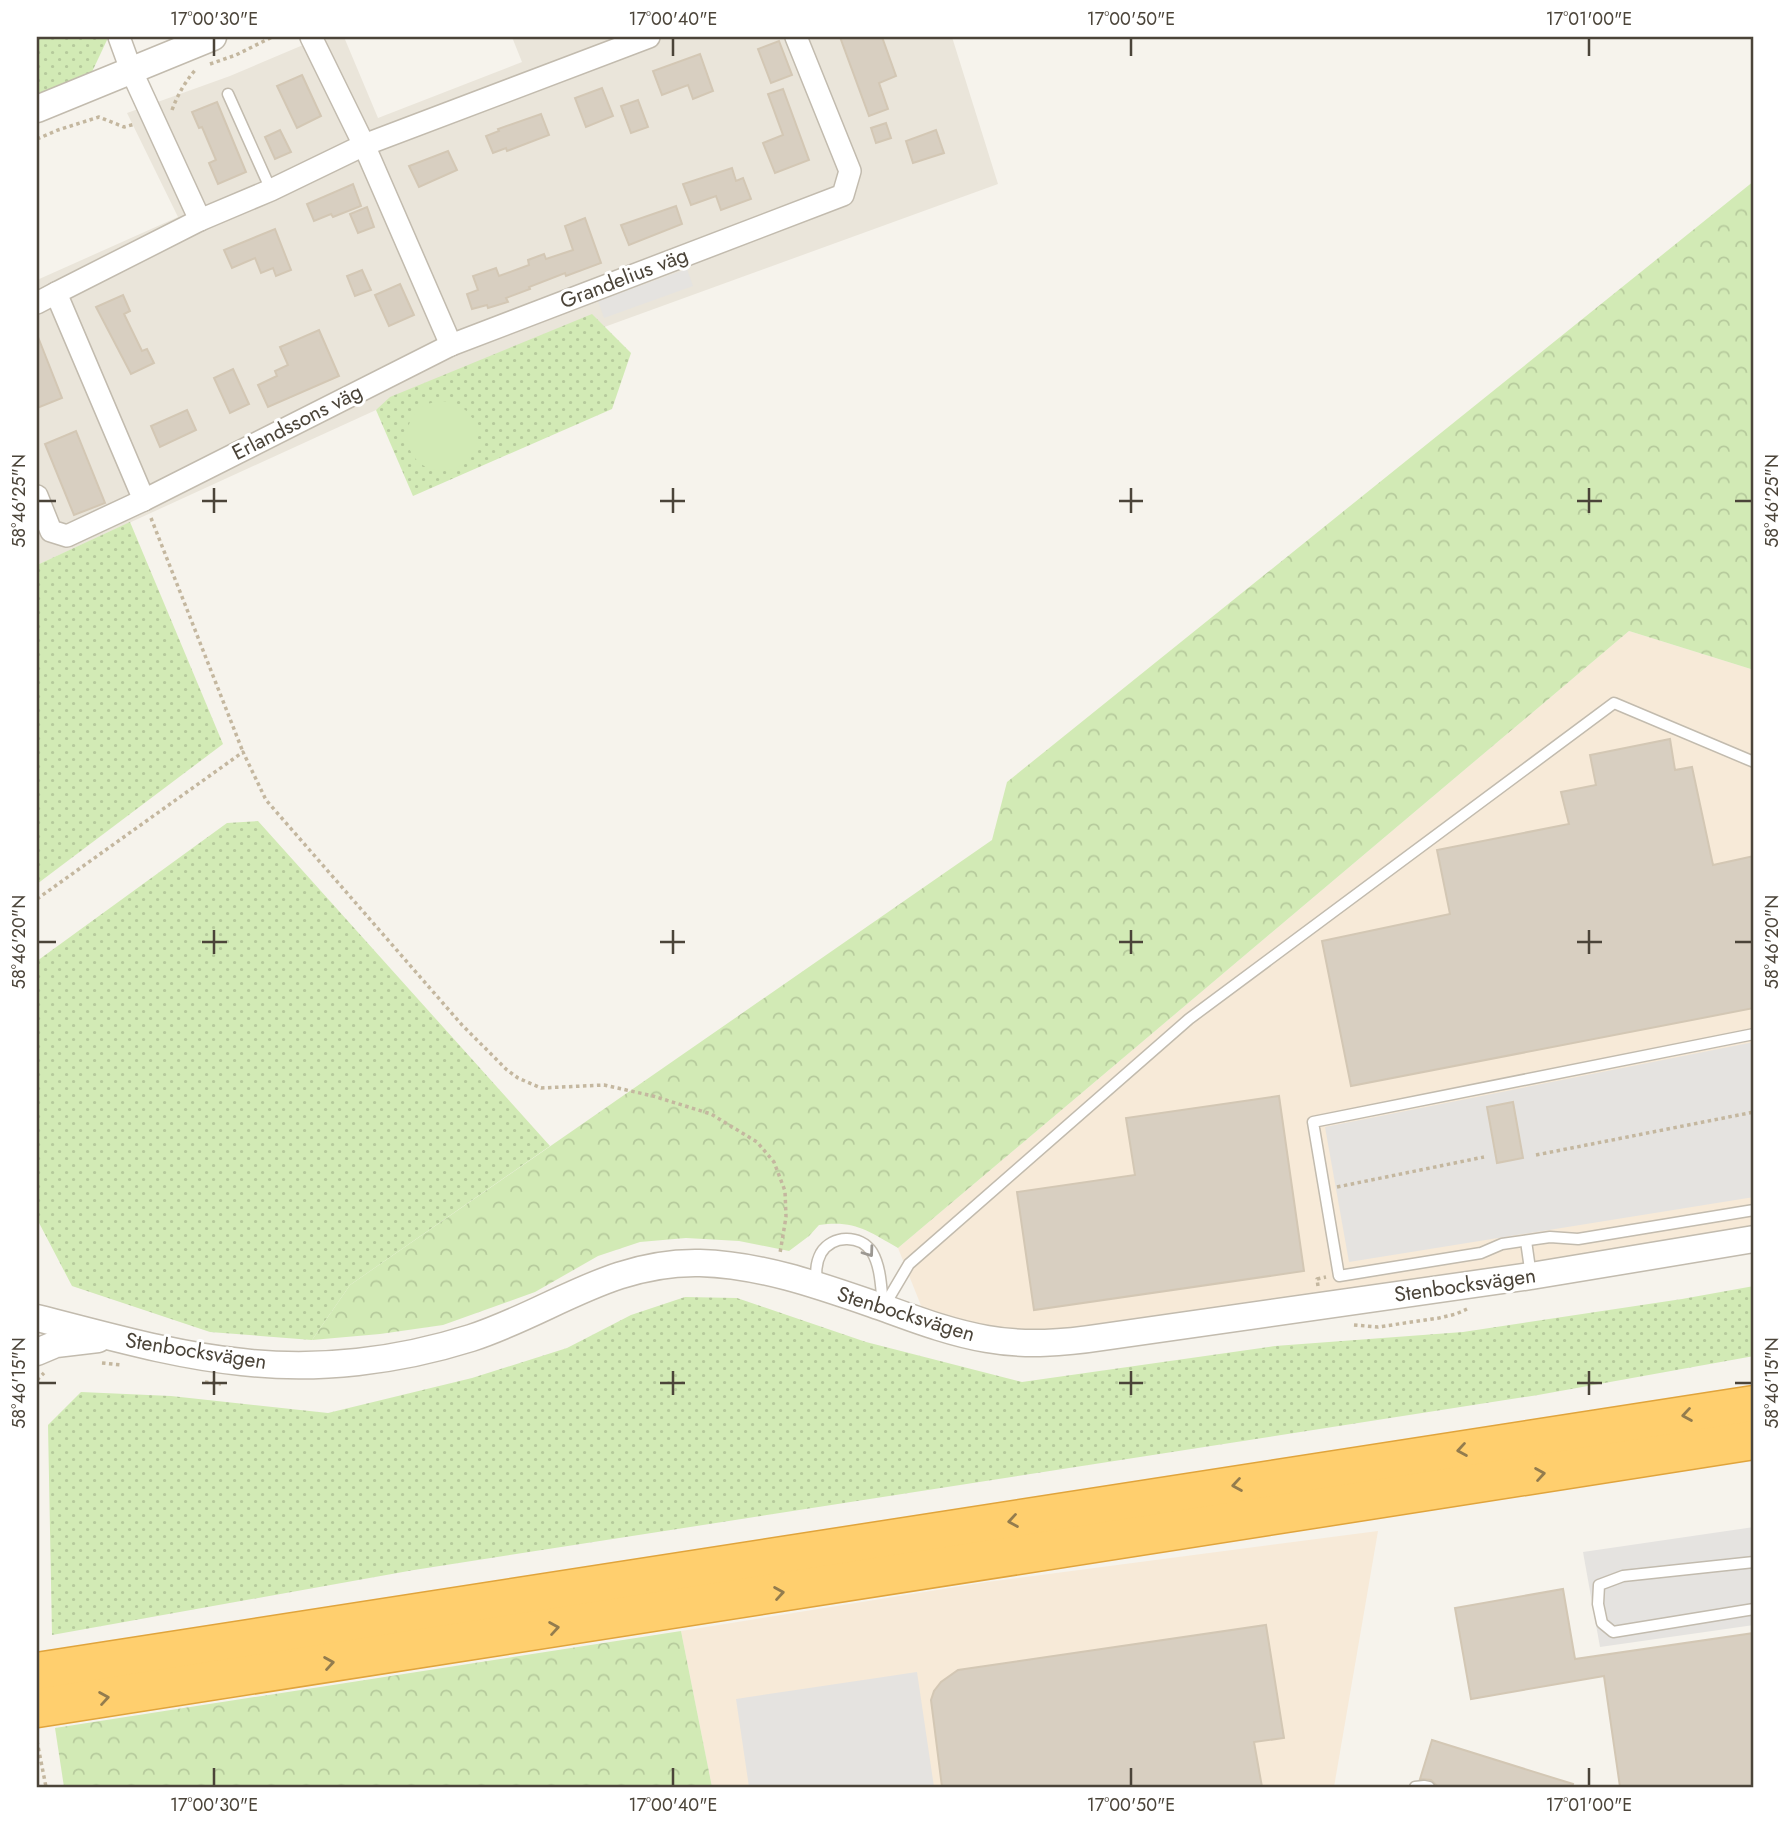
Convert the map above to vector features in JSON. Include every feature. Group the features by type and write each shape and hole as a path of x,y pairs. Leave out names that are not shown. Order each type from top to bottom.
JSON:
{"highway":[{"path":"37,1672 1754,1405"},
{"path":"37,1708 1754,1440"}],"street":[{"path":"119,37 131,70 200,220"},
{"path":"37,109 213,37"},
{"path":"311,37 364,145 451,345"},
{"path":"144,500 46,298 200,220 271,190 364,145 649,37"},
{"name":"Grandelius väg","path":"451,345 843,195 850,170 796,37"},
{"name":"Erlandssons väg","path":"37,496 51,531 67,536 451,345"},
{"name":"Stenbocksvägen","path":"37,1318 180,1353 243,1363 307,1365 359,1362 471,1338 607,1279 640,1269 697,1263 733,1265 777,1274 947,1330 986,1339 1050,1343 1102,1338 1531,1276 1754,1240"},
{"name":"Stenbocksvägen","path":"37,1352 83,1340 114,1338"}],"lane":[{"path":"228,94 271,190"},
{"path":"883,1308 909,1264 1189,1019 1614,703 1754,762"},
{"path":"1754,1034 1313,1122 1339,1276 1481,1253 1502,1244 1550,1237 1578,1239 1754,1210"},
{"path":"817,1286 816,1267 821,1252 831,1243 855,1239 872,1253 878,1266 883,1308"},
{"path":"1526,1241 1531,1276"},
{"path":"1754,1562 1623,1576 1599,1585 1598,1604 1602,1623 1613,1632 1754,1609"},
{"path":"1415,1787 1429,1787"}],"path":[{"path":"144,500 243,752 266,800 462,1025 506,1070 541,1088 604,1085 653,1096 711,1114 757,1142 774,1162 785,1191 786,1217 777,1274"},
{"path":"37,899 243,752"},
{"path":"1535,1155 1754,1112"},
{"path":"1325,1190 1484,1157"},
{"path":"37,1741 47,1787"}],"shaded area":[{"path":"322,37 344,37 378,118 522,62 512,37 952,37 998,184 376,410 37,565 37,280 178,217 127,113 230,76"},
{"path":"687,269 693,286 604,318 598,301"},
{"path":"1629,631 1754,670 1754,1227 1559,1259 1075,1331 1027,1332 967,1323 922,1308 898,1248"},
{"path":"1754,1042 1754,1197 1349,1262 1325,1127"},
{"path":"1754,1527 1754,1625 1600,1647 1583,1552"},
{"path":"1378,1531 1334,1787 712,1787 681,1631 987,1582"},
{"path":"917,1672 934,1787 749,1787 736,1699"}],"green space":[{"path":"37,37 107,37 107,40 91,74 37,96"},
{"path":"1754,181 1754,670 1629,631 898,1248 861,1228 842,1224 819,1225 789,1251 739,1241 686,1238 640,1242 598,1256 535,1292 443,1325 312,1340 350,1285 992,840 1007,782"},
{"path":"592,314 631,353 612,409 413,496 376,410 390,397"},
{"path":"435,401 449,401 462,407 471,416 477,436 475,449 467,461 449,471 435,471 422,465 413,456 407,443 407,429 413,416 422,407"},
{"path":"130,522 223,744 37,884 37,565"},
{"path":"258,821 550,1146 350,1285 312,1340 210,1332 72,1286 37,1219 37,961 227,823"},
{"path":"1754,1286 1754,1356 1538,1395 414,1570 52,1635 48,1425 81,1392 171,1396 328,1413 472,1378 567,1348 631,1315 685,1297 737,1298 866,1342 1022,1382 1275,1346 1463,1332"},
{"path":"681,1631 712,1787 64,1787 55,1728"}],"building":[{"path":"840,37 882,37 896,76 879,83 888,109 869,116"},
{"path":"779,41 792,75 771,83 758,49"},
{"path":"700,54 713,91 693,99 688,85 662,95 653,71"},
{"path":"302,75 321,116 297,128 277,86"},
{"path":"602,88 613,116 586,127 575,98"},
{"path":"783,89 809,160 775,173 763,143 783,135 768,94"},
{"path":"638,100 648,127 631,133 621,106"},
{"path":"217,102 246,172 218,184 209,163 216,160 202,127 199,128 192,112"},
{"path":"541,114 549,135 507,151 506,148 493,153 486,136"},
{"path":"886,123 891,138 876,143 871,128"},
{"path":"280,130 291,152 275,159 265,137"},
{"path":"936,130 944,153 913,163 906,141"},
{"path":"448,151 457,170 419,187 409,166"},
{"path":"732,168 736,181 743,178 751,199 721,210 716,196 691,205 683,184"},
{"path":"353,184 361,206 314,221 307,204"},
{"path":"676,206 682,224 629,245 621,225"},
{"path":"367,207 374,227 358,233 350,214"},
{"path":"585,218 601,263 529,287 530,289 506,298 508,302 472,309 467,294 478,290 473,276 496,268 499,276 529,265 528,260 544,254 546,259 573,250 565,226"},
{"path":"275,229 291,270 276,276 273,268 261,273 255,258 232,268 224,250"},
{"path":"362,270 371,290 355,296 347,276"},
{"path":"400,284 414,315 389,326 375,295"},
{"path":"123,295 130,311 124,314 142,351 147,349 154,363 131,374 96,307"},
{"path":"319,330 339,376 268,407 258,385 277,376 275,371 288,365 280,347"},
{"path":"37,338 62,398 37,408"},
{"path":"233,369 249,404 230,413 214,378"},
{"path":"187,410 196,430 160,447 151,426"},
{"path":"76,431 105,503 74,515 45,444"},
{"path":"1670,739 1675,770 1692,767 1713,865 1754,856 1754,1008 1351,1086 1322,941 1450,914 1437,850 1569,824 1561,792 1596,785 1590,755"},
{"path":"1279,1096 1304,1271 1034,1310 1017,1192 1135,1175 1126,1118"},
{"path":"1513,1102 1523,1158 1497,1163 1487,1107"},
{"path":"1563,1589 1575,1659 1754,1633 1754,1787 1620,1787 1604,1676 1471,1699 1455,1608"},
{"path":"1266,1625 1284,1738 1254,1742 1262,1787 942,1787 931,1700 941,1682 958,1670"},
{"path":"1432,1740 1573,1784 1572,1787 1437,1786 1431,1780 1420,1779"}]}
